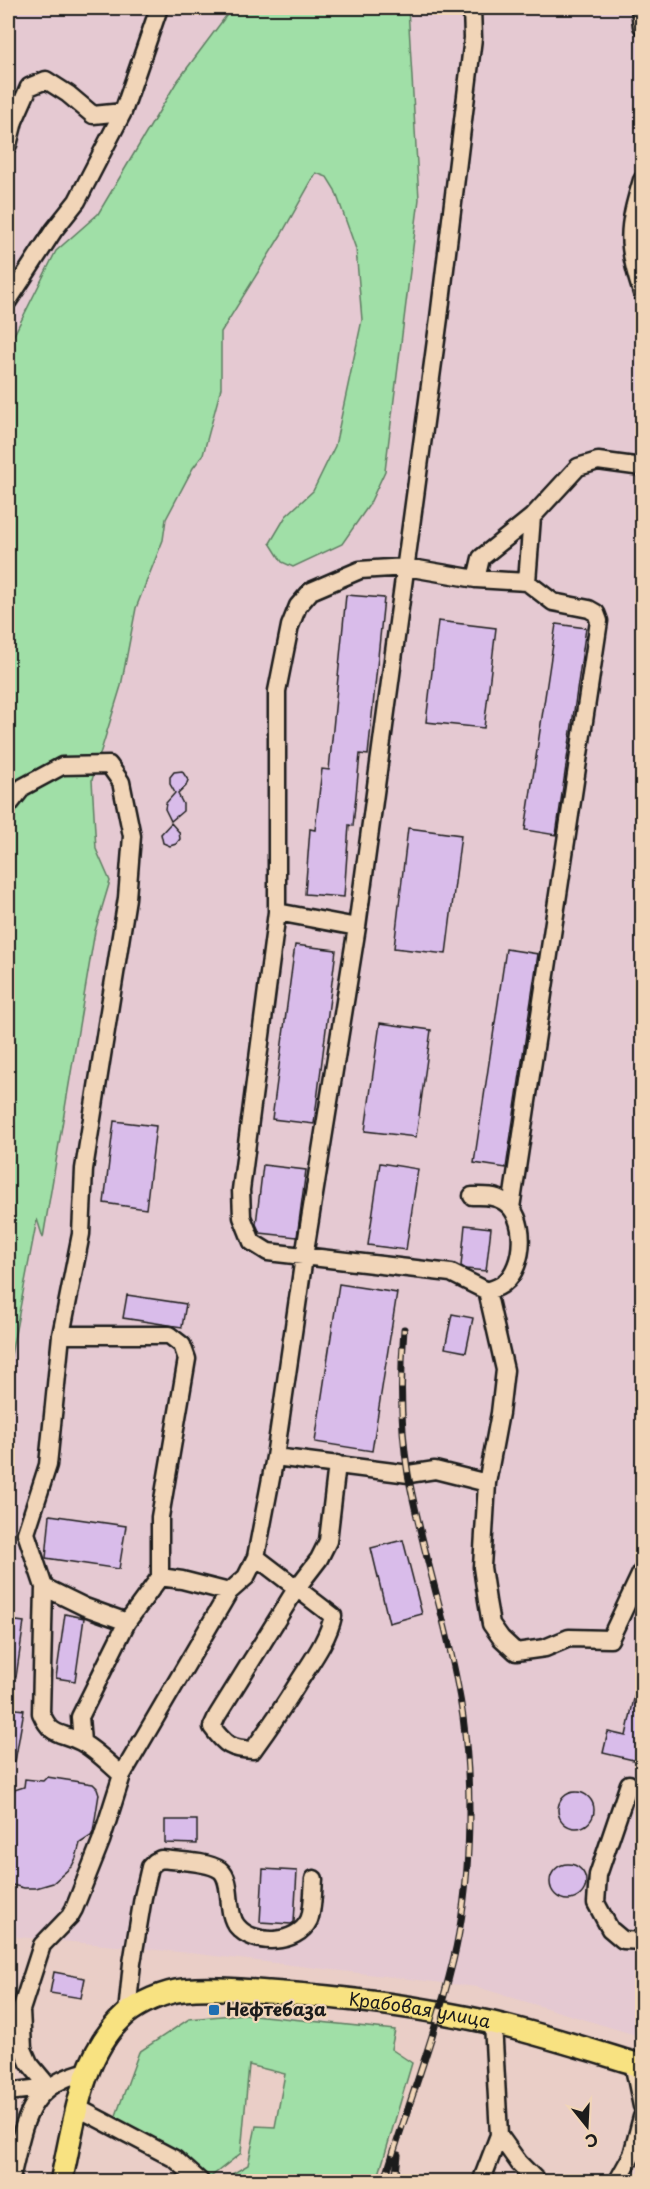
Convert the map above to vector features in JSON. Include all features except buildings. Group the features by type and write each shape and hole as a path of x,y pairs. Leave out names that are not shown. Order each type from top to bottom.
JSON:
{"main road":[{"name":"Крабовая улица","path":"61,2181 88,2071 110,2030 127,2013 149,2000 181,1990 212,1989 322,1995 493,2023 567,2042 638,2066"}],"street":[{"path":"8,301 54,230 77,201 123,112 159,8"},
{"path":"49,2087 29,2063 23,2049 21,2010 42,1946 70,1916 74,1908 101,1841 122,1775 229,1592 246,1577 256,1557 275,1457 304,1257 357,927 406,567 473,38 472,8"},
{"path":"640,8 642,26"},
{"path":"8,145 14,121 29,87 46,80 68,94 93,115 123,112"},
{"path":"642,180 629,230 630,251 642,294"},
{"path":"476,579 481,558 532,517 578,467 598,461 642,467"},
{"path":"527,582 532,517"},
{"path":"472,1196 493,1197 505,1202 520,1223 521,1239 514,1272 504,1284 487,1291 451,1274 268,1252 252,1242 242,1217 241,1190 277,912 277,691 290,626 298,606 311,591 360,570 406,567 476,579 527,582 553,602 589,609 596,613 599,621 511,1208"},
{"path":"8,806 23,787 62,766 109,765 121,782 132,836 127,898 84,1169 81,1234 61,1335 48,1465 26,1533 44,1587 41,1713 46,1725 57,1733 82,1742 122,1775"},
{"path":"277,912 357,927"},
{"path":"487,1291 505,1370 500,1413 487,1483 482,1567 491,1624 501,1638 516,1652 545,1648 569,1638 610,1640 642,1571"},
{"path":"61,1335 169,1335 182,1345 187,1359 160,1517 160,1577 127,1623 80,1717 82,1742"},
{"path":"275,1457 408,1474 435,1470 487,1483"},
{"path":"256,1557 296,1589 333,1616 330,1629 294,1690 253,1750 237,1750 222,1741 212,1727 296,1589 319,1559 328,1541 337,1464"},
{"path":"160,1577 229,1592"},
{"path":"44,1587 85,1607 127,1623"},
{"path":"629,1784 598,1875 596,1903 610,1929 623,1940 642,1941"},
{"path":"127,2013 132,1963 143,1897 150,1867 155,1862 161,1859 212,1865 221,1871 226,1880 234,1923 250,1937 279,1940 299,1932 309,1919 314,1879"},
{"path":"481,2181 499,2135 493,2023"},
{"path":"638,2066 642,2106"},
{"path":"10,2181 28,2114 38,2098 49,2087 68,2076 88,2071"},
{"path":"8,2092 49,2087"},
{"path":"78,2108 175,2159 201,2181"},
{"path":"617,2181 632,2156 642,2117"},
{"path":"499,2135 519,2163 538,2181"}],"shaded area":[{"path":"8,8 642,8 642,2037 477,1987 190,1953 8,1936"}],"green space":[{"path":"232,8 408,8 419,199 385,471 369,505 342,544 293,567 282,562 270,543 286,516 313,491 335,446 362,320 356,249 335,190 327,177 316,173 221,332 221,388 203,455 193,468 166,519 163,540 136,608 121,686 92,780 96,849 110,881 95,931 43,1238 37,1219 8,1371 8,347 56,251 98,214 176,83"},
{"path":"244,2014 395,2030 391,2049 412,2063 377,2181 220,2181 248,2165 256,2126 275,2127 285,2074 249,2065 241,2153 208,2179 166,2145 114,2121 139,2052 189,2019"}],"railway":[{"path":"384,2182 429,2044 453,1961 464,1902 469,1808 466,1746 458,1686 414,1505 405,1456 402,1402 404,1329"},
{"path":"395,2182 398,2155"}],"place":[{"name":"Нефтебаза","path":"214,2010"}]}
